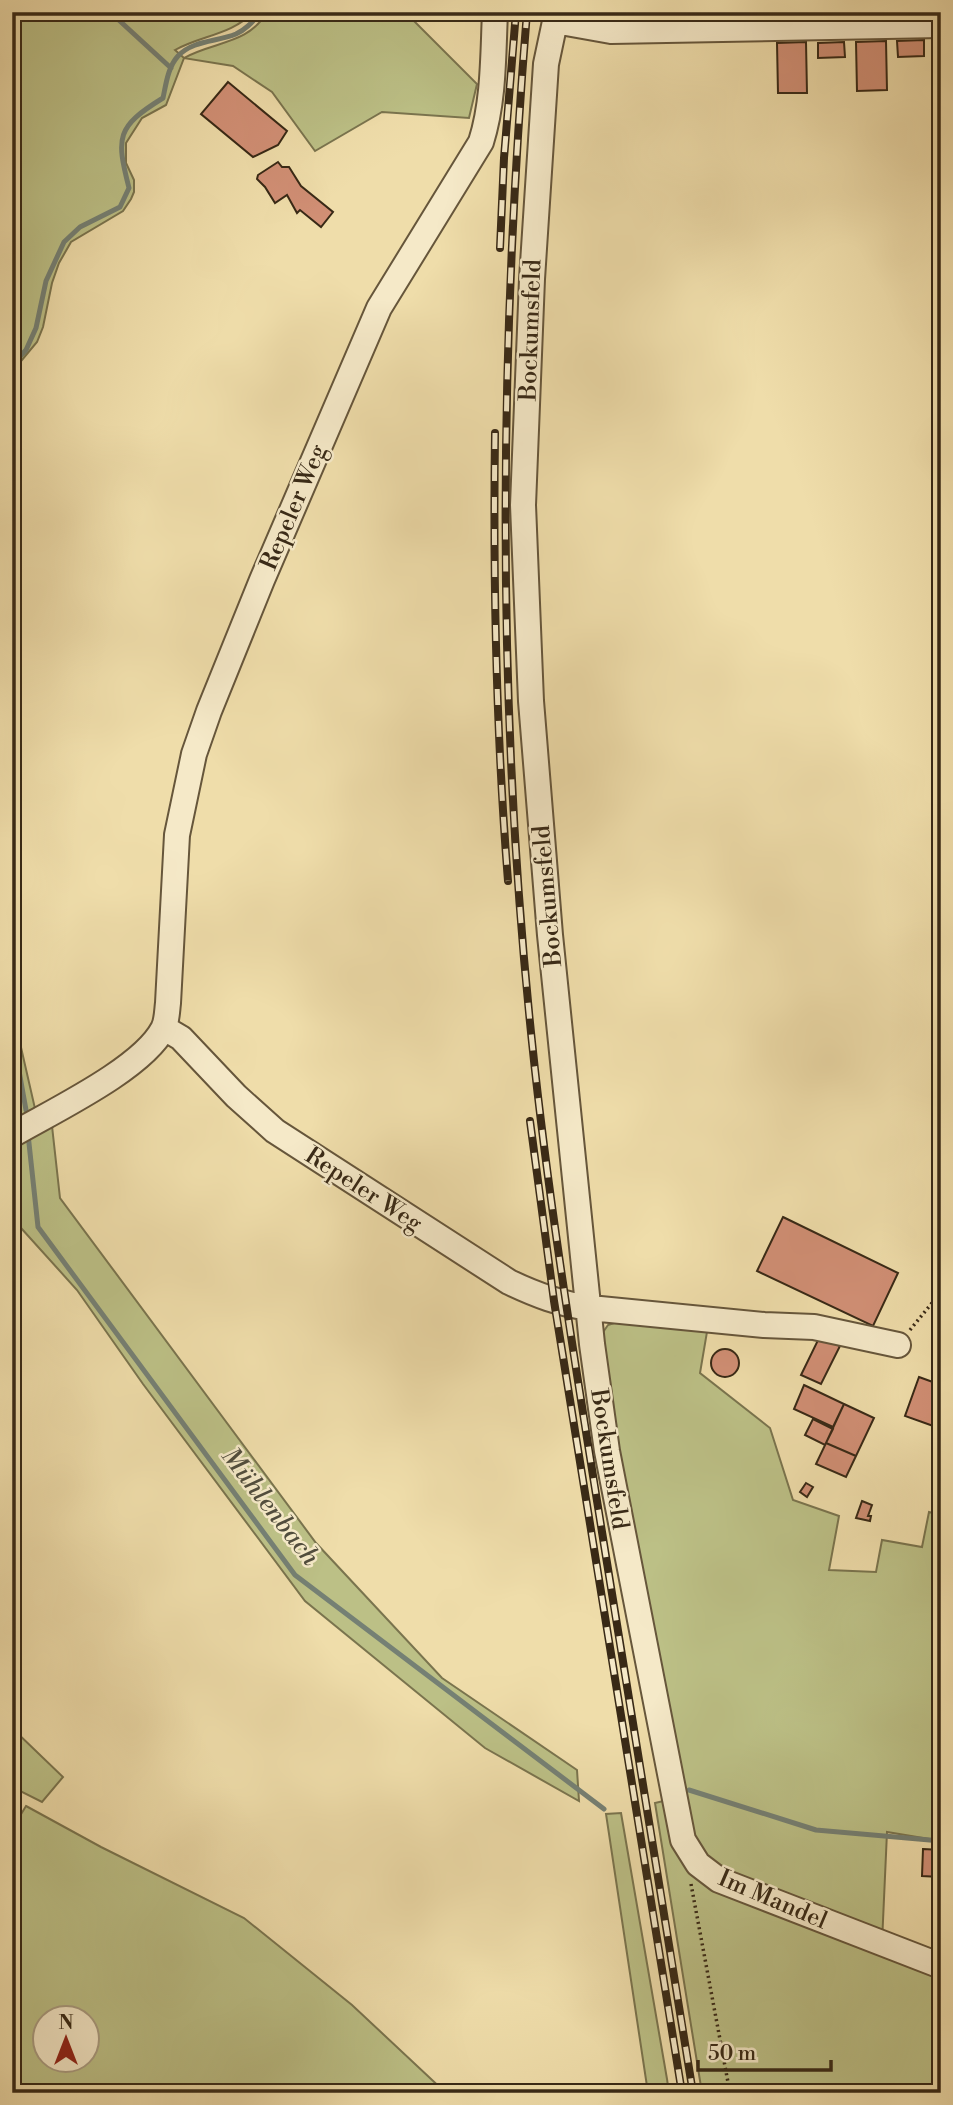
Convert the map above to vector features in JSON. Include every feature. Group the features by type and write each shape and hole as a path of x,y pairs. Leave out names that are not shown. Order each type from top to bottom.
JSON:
{"street":[{"name":"Repeler Weg","path":"495,12 491,93 487,124 481,142 379,308 262,580 194,754 177,835 169,1003 164,1028 181,1038 236,1096 275,1131 509,1282 538,1296 590,1308 764,1325 814,1327 898,1345"},
{"path":"556,16 611,31 941,25"},
{"name":"Bockumsfeld","path":"556,16 546,64 532,279 523,505 531,701 550,935 592,1344 607,1451 627,1562 671,1772"},
{"path":"12,1135 130,1066 164,1028"},
{"name":"Im Mandel","path":"671,1772 683,1840 698,1864 719,1880 941,1966"}],"path":[{"path":"898,1345 941,1292"},
{"path":"691,1880 730,2093"}],"green space":[{"path":"12,12 253,12 236,26 175,50 184,58 166,105 142,118 126,143 126,163 134,180 131,199 123,211 71,242 52,283 43,327 37,342 12,372"},
{"path":"267,12 405,12 477,84 469,118 382,112 315,151 272,92 233,66 184,58 240,37 259,23"},
{"path":"12,1008 36,1113 52,1126 60,1198 316,1543 442,1678 577,1770 579,1801 485,1748 305,1601 143,1384 77,1290 12,1218"},
{"path":"630,1318 708,1326 700,1373 770,1428 793,1500 839,1516 829,1570 876,1572 882,1540 922,1547 929,1512 941,1515 941,1841 887,1832 882,1943 941,1975 941,2093 702,2093 655,1803 680,1797 599,1338 608,1325"},
{"path":"12,1728 63,1777 42,1802 12,1787"},
{"path":"26,1806 101,1847 244,1918 352,2005 446,2093 12,2093 12,1829"},
{"path":"621,1813 669,2093 648,2093 606,1814"}],"building":[{"path":"924,40 924,56 898,57 897,41"},
{"path":"936,40 941,40 941,90 937,90"},
{"path":"886,41 887,90 857,91 856,42"},
{"path":"806,42 807,93 778,93 777,43"},
{"path":"844,42 845,57 818,58 818,43"},
{"path":"228,82 287,131 278,145 253,157 201,114"},
{"path":"278,162 282,167 289,167 301,186 333,212 321,227 300,210 297,213 287,195 275,203 257,179 258,175"},
{"path":"783,1217 898,1273 873,1326 757,1271"},
{"path":"820,1336 840,1346 821,1384 801,1375"},
{"path":"725,1349 735,1353 739,1363 735,1373 725,1377 715,1373 711,1363 715,1353"},
{"path":"919,1377 941,1385 939,1428 905,1416"},
{"path":"804,1385 844,1404 833,1427 794,1409"},
{"path":"844,1404 874,1418 856,1456 826,1443"},
{"path":"813,1419 833,1429 825,1445 805,1435"},
{"path":"826,1443 856,1456 846,1477 816,1464"},
{"path":"806,1483 813,1487 807,1497 800,1492"},
{"path":"862,1501 872,1505 868,1516 871,1516 870,1521 856,1518"},
{"path":"923,1849 941,1850 940,1877 922,1876"},
{"path":"938,1918 941,1918 941,1946 937,1946"}],"waterway":[{"path":"110,12 171,68"},
{"path":"12,365 26,350 36,328 46,281 64,242 80,227 120,207 129,188 122,156 122,145 128,126 163,98 168,76 178,56 198,44 236,34 261,12"},
{"name":"Mühlenbach","path":"12,1032 26,1110"},
{"name":"Mühlenbach","path":"28,1134 38,1227 295,1575 604,1809"},
{"name":"Mühlenbach","path":"689,1790 816,1830 941,1841"}],"railway":[{"path":"500,248 516,12"},
{"path":"527,12 511,270 507,398 507,656 520,914 546,1165 602,1532 693,2093"},
{"path":"495,433 496,657 508,881"},
{"path":"530,1121 554,1301 682,2093"}]}
